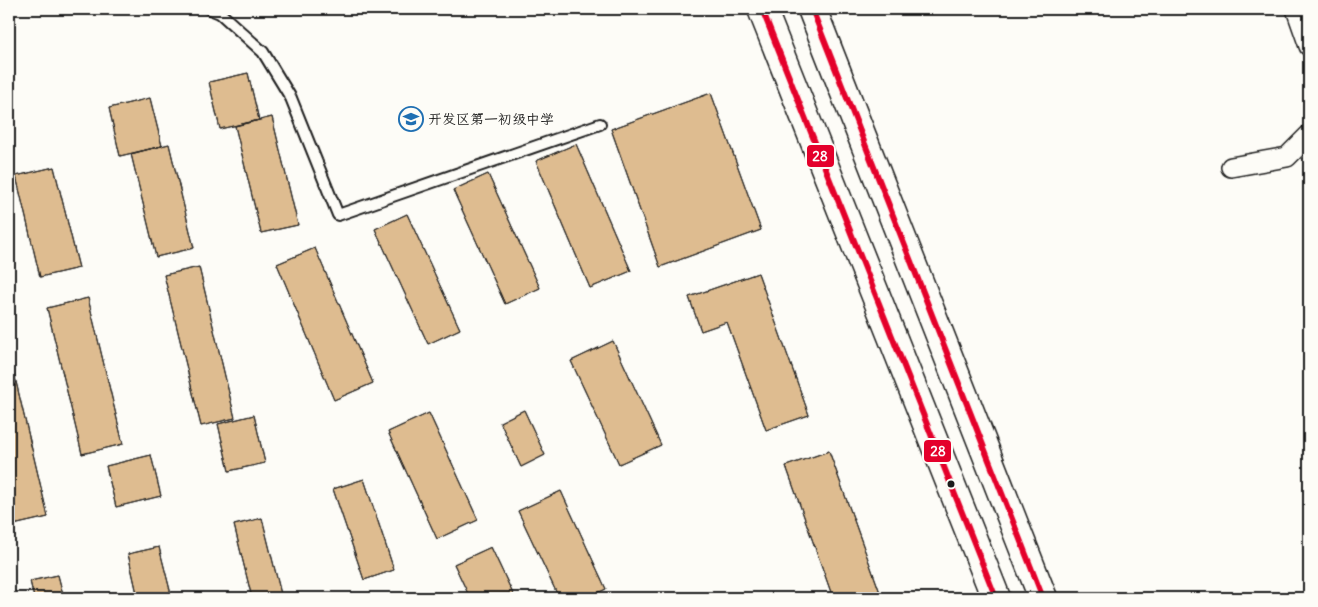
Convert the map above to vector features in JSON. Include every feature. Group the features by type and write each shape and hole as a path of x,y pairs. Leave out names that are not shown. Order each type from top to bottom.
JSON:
{"main road":[{"path":"762,9 996,598"},
{"path":"812,9 1043,598"}],"street":[{"path":"1296,9 1309,46"},
{"path":"1231,167 1287,157 1309,135"}],"lane":[{"path":"210,9 220,13 263,52 291,98 338,216 600,124"}],"building":[{"path":"248,73 259,120 220,129 209,82"},
{"path":"248,73 259,120 220,129 209,82"},
{"path":"711,93 761,230 660,267 611,129"},
{"path":"711,93 761,230 660,267 611,129"},
{"path":"150,98 162,146 120,156 109,108"},
{"path":"150,98 162,146 120,156 109,108"},
{"path":"272,117 298,225 261,233 235,126"},
{"path":"272,117 298,225 261,233 235,126"},
{"path":"169,144 194,248 156,257 131,154"},
{"path":"169,144 194,248 156,257 131,154"},
{"path":"576,144 631,271 590,288 536,161"},
{"path":"576,144 631,271 590,288 536,161"},
{"path":"54,167 79,268 40,277 16,176"},
{"path":"54,167 79,268 40,277 16,176"},
{"path":"488,174 540,288 505,304 453,190"},
{"path":"488,174 540,288 505,304 453,190"},
{"path":"407,214 460,329 428,344 375,229"},
{"path":"407,214 460,329 428,344 375,229"},
{"path":"315,248 373,383 334,400 277,264"},
{"path":"315,248 373,383 334,400 277,264"},
{"path":"199,267 235,418 201,426 164,275"},
{"path":"199,267 235,418 201,426 164,275"},
{"path":"758,273 809,415 766,430 727,322 701,331 689,297"},
{"path":"758,273 809,415 766,430 727,322 701,331 689,297"},
{"path":"88,298 123,444 82,454 47,308"},
{"path":"88,298 123,444 82,454 47,308"},
{"path":"613,341 661,445 619,464 571,361"},
{"path":"613,341 661,445 619,464 571,361"},
{"path":"9,352 48,517 9,526"},
{"path":"9,352 48,517 9,526"},
{"path":"524,410 545,455 521,467 500,422"},
{"path":"524,410 545,455 521,467 500,422"},
{"path":"429,413 478,520 437,539 388,432"},
{"path":"429,413 478,520 437,539 388,432"},
{"path":"254,415 265,463 229,471 218,424"},
{"path":"254,415 265,463 229,471 218,424"},
{"path":"829,451 882,598 833,598 786,466"},
{"path":"829,451 882,598 833,598 786,466"},
{"path":"151,455 161,496 116,507 106,466"},
{"path":"151,455 161,496 116,507 106,466"},
{"path":"364,479 394,570 364,580 333,489"},
{"path":"364,479 394,570 364,580 333,489"},
{"path":"561,491 606,589 587,598 559,598 518,511"},
{"path":"561,491 606,589 587,598 559,598 518,511"},
{"path":"262,518 282,598 252,598 234,525"},
{"path":"262,518 282,598 252,598 234,525"},
{"path":"159,547 172,598 138,598 128,554"},
{"path":"159,547 172,598 138,598 128,554"},
{"path":"491,547 515,598 470,598 454,564"},
{"path":"491,547 515,598 470,598 454,564"},
{"path":"58,575 64,598 34,598 30,581"},
{"path":"58,575 64,598 34,598 30,581"}],"transit line":[{"name":"28","path":"762,9 996,598"},
{"name":"28","path":"812,9 1043,598"}],"place":[{"name":"开发区第一初级中学","path":"411,119"}]}
